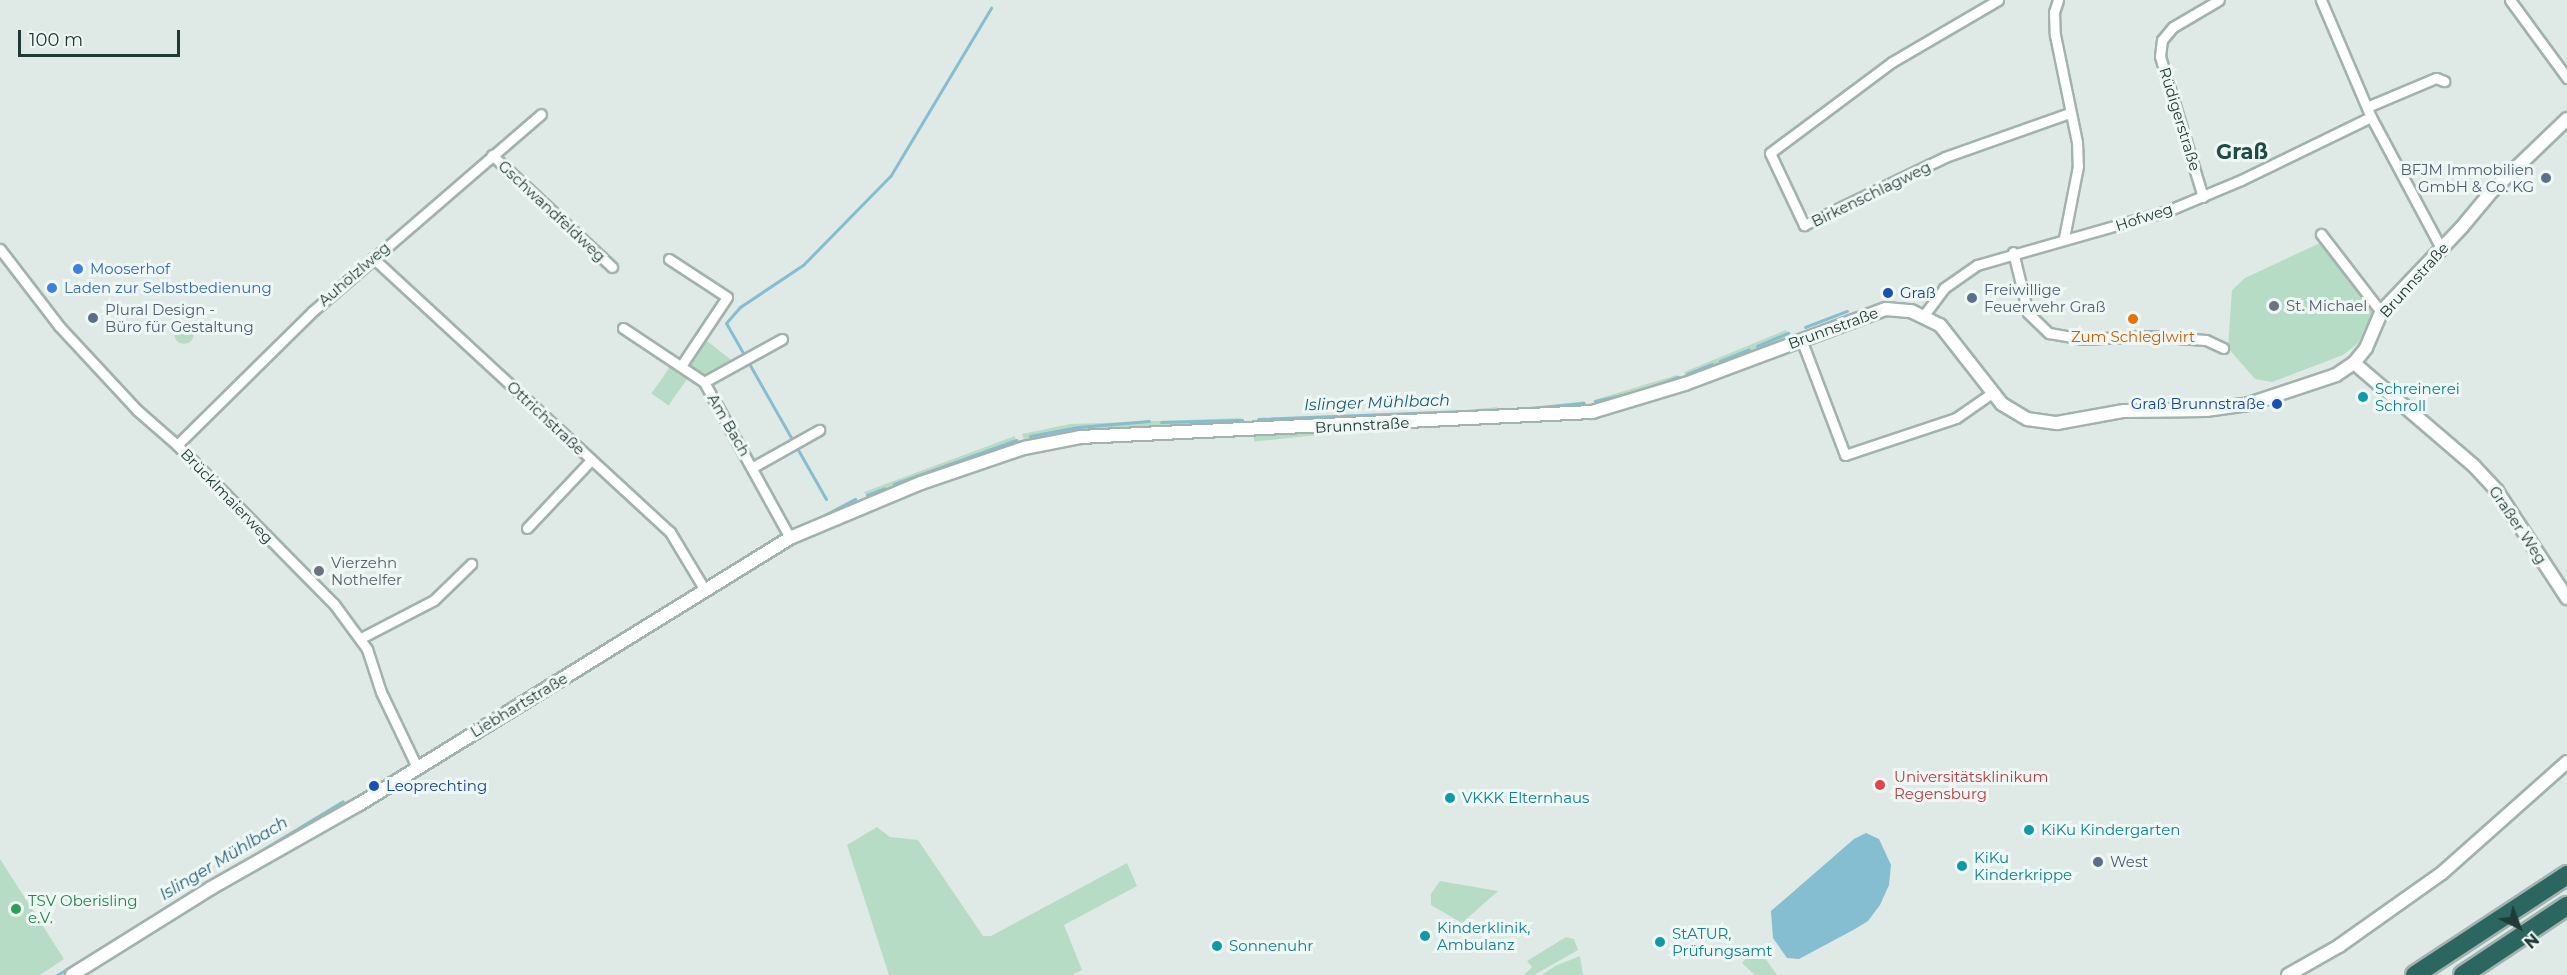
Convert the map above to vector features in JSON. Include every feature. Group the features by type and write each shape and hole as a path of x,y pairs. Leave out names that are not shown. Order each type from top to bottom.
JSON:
{"highway":[{"path":"2415,975 2567,875"},
{"path":"2463,975 2567,906"}],"street":[{"name":"Birkenschlagweg","path":"1998,0 1892,62 1770,153 1804,225 1945,157 2068,112"},
{"name":"Rüdigerstraße","path":"2203,197 2160,56 2162,40 2173,27 2219,0"},
{"path":"2321,0 2371,117 2441,248"},
{"path":"2510,0 2567,78"},
{"path":"2054,1 2055,35 2068,112 2077,142 2078,166 2064,238"},
{"path":"2367,107 2436,78 2444,81"},
{"name":"Auhölzlweg","path":"177,445 313,310 541,114"},
{"name":"Hofweg","path":"1924,315 1944,288 1977,265 2013,252 2118,226 2203,197 2371,117"},
{"name":"Brunnstraße","path":"981,463 1024,448 1080,437 1592,412 1685,384 1872,312 1899,309 1924,315 1950,335 1992,393 2015,414 2057,423 2124,411 2206,410 2249,404 2336,375 2354,363 2366,348 2381,312 2492,191 2567,119"},
{"name":"Gschwandfeldweg","path":"492,155 612,267"},
{"path":"2321,234 2381,312"},
{"name":"Brücklmaierweg","path":"0,249 59,326 137,410 177,445 334,604 361,638 395,724 417,767"},
{"path":"2013,252 2028,313 2049,333 2082,339 2147,336 2206,340 2223,348"},
{"name":"Ottrichstraße","path":"373,258 670,532 705,590"},
{"path":"669,259 727,297 681,366"},
{"name":"Am Bach","path":"623,328 704,382 788,534"},
{"name":"Am Bach","path":"704,382 782,339"},
{"path":"1801,339 1845,454 1956,418 1992,393"},
{"name":"Graßer Weg","path":"2354,363 2474,466 2497,491 2567,598"},
{"name":"Am Bach","path":"753,467 819,430"},
{"path":"526,528 591,460"},
{"name":"Liebhartstraße","path":"72,975 705,590 788,534 921,483 981,463"},
{"path":"361,638 434,600 471,564"},
{"path":"2288,975 2339,946 2442,873 2567,762"}],"green space":[{"path":"2322,242 2375,312 2358,343 2343,355 2272,382 2255,379 2228,348 2232,290 2245,278"},
{"path":"184,324 191,327 194,334 191,341 184,344 177,341 174,334 177,327"},
{"path":"1786,330 1791,338 1686,378 1684,372"},
{"path":"702,337 735,363 704,380 684,366"},
{"path":"672,364 689,376 669,406 651,393"},
{"path":"1677,375 1680,380 1595,408 1594,400"},
{"path":"1585,401 1586,409 1506,419 1505,411"},
{"path":"1497,407 1498,416 1254,442 1253,433"},
{"path":"1241,418 1241,425 1025,443 1022,434 1070,424"},
{"path":"1015,436 1016,446 868,498 864,492"},
{"path":"877,827 890,837 918,840 983,936 991,936 1127,863 1137,886 1064,925 1082,970 1072,975 889,975 847,845"},
{"name":"TSV Oberisling e.V.","path":"0,859 64,959 40,975 0,975"},
{"path":"1440,881 1498,891 1462,923 1431,905 1431,894"},
{"path":"1566,937 1574,939 1578,950 1534,975 1524,975 1532,967 1527,961"},
{"path":"1759,954 1765,958 1777,975 1755,975 1742,963 1748,956"},
{"path":"1580,956 1583,975 1542,975 1555,966"}],"water":[{"path":"1866,833 1879,839 1891,865 1889,885 1880,905 1868,921 1855,929 1799,959 1787,958 1773,938 1771,911 1854,839"}],"waterway":[{"path":"826,499 726,323 740,307 803,265 891,175 991,8"},
{"name":"Islinger Mühlbach","path":"1805,327 1847,311"},
{"name":"Islinger Mühlbach","path":"1757,346 1788,333"},
{"name":"Islinger Mühlbach","path":"1720,361 1749,349"},
{"name":"Islinger Mühlbach","path":"1687,374 1712,364"},
{"name":"Islinger Mühlbach","path":"1646,389 1678,377"},
{"name":"Islinger Mühlbach","path":"1595,401 1636,392"},
{"name":"Islinger Mühlbach","path":"1506,410 1584,403"},
{"name":"Islinger Mühlbach","path":"1258,419 1497,410"},
{"name":"Islinger Mühlbach","path":"1161,422 1242,420"},
{"name":"Islinger Mühlbach","path":"1030,436 1078,427 1149,421"},
{"name":"Islinger Mühlbach","path":"894,484 1016,440"},
{"name":"Islinger Mühlbach","path":"867,495 885,488"},
{"name":"Islinger Mühlbach","path":"756,551 855,499"},
{"name":"Islinger Mühlbach","path":"211,881 343,801"},
{"name":"Islinger Mühlbach","path":"57,975 195,891"}],"place":[{"name":"BFJM Immobilien GmbH & Co. KG","path":"2546,178"},
{"name":"Mooserhof","path":"78,269"},
{"name":"Laden zur Selbstbedienung","path":"52,288"},
{"name":"Graß","path":"1888,293"},
{"name":"Freiwillige Feuerwehr Graß","path":"1972,298"},
{"name":"St. Michael","path":"2274,306"},
{"name":"Plural Design - Büro für Gestaltung","path":"93,318"},
{"name":"Zum Schleglwirt","path":"2133,319"},
{"name":"Schreinerei Schroll","path":"2363,397"},
{"name":"Graß Brunnstraße","path":"2277,404"},
{"name":"Vierzehn Nothelfer","path":"319,571"},
{"name":"Universitätsklinikum Regensburg","path":"1880,785"},
{"name":"Leoprechting","path":"374,786"},
{"name":"VKKK Elternhaus","path":"1450,798"},
{"name":"KiKu Kindergarten","path":"2029,830"},
{"name":"West","path":"2098,862"},
{"name":"KiKu Kinderkrippe","path":"1962,866"},
{"name":"TSV Oberisling e.V.","path":"16,909"},
{"name":"Kinderklinik, Ambulanz","path":"1425,936"},
{"name":"StATUR, Prüfungsamt","path":"1660,942"},
{"name":"Sonnenuhr","path":"1217,946"}],"district":[{"name":"Graß","path":"2242,152"}]}
